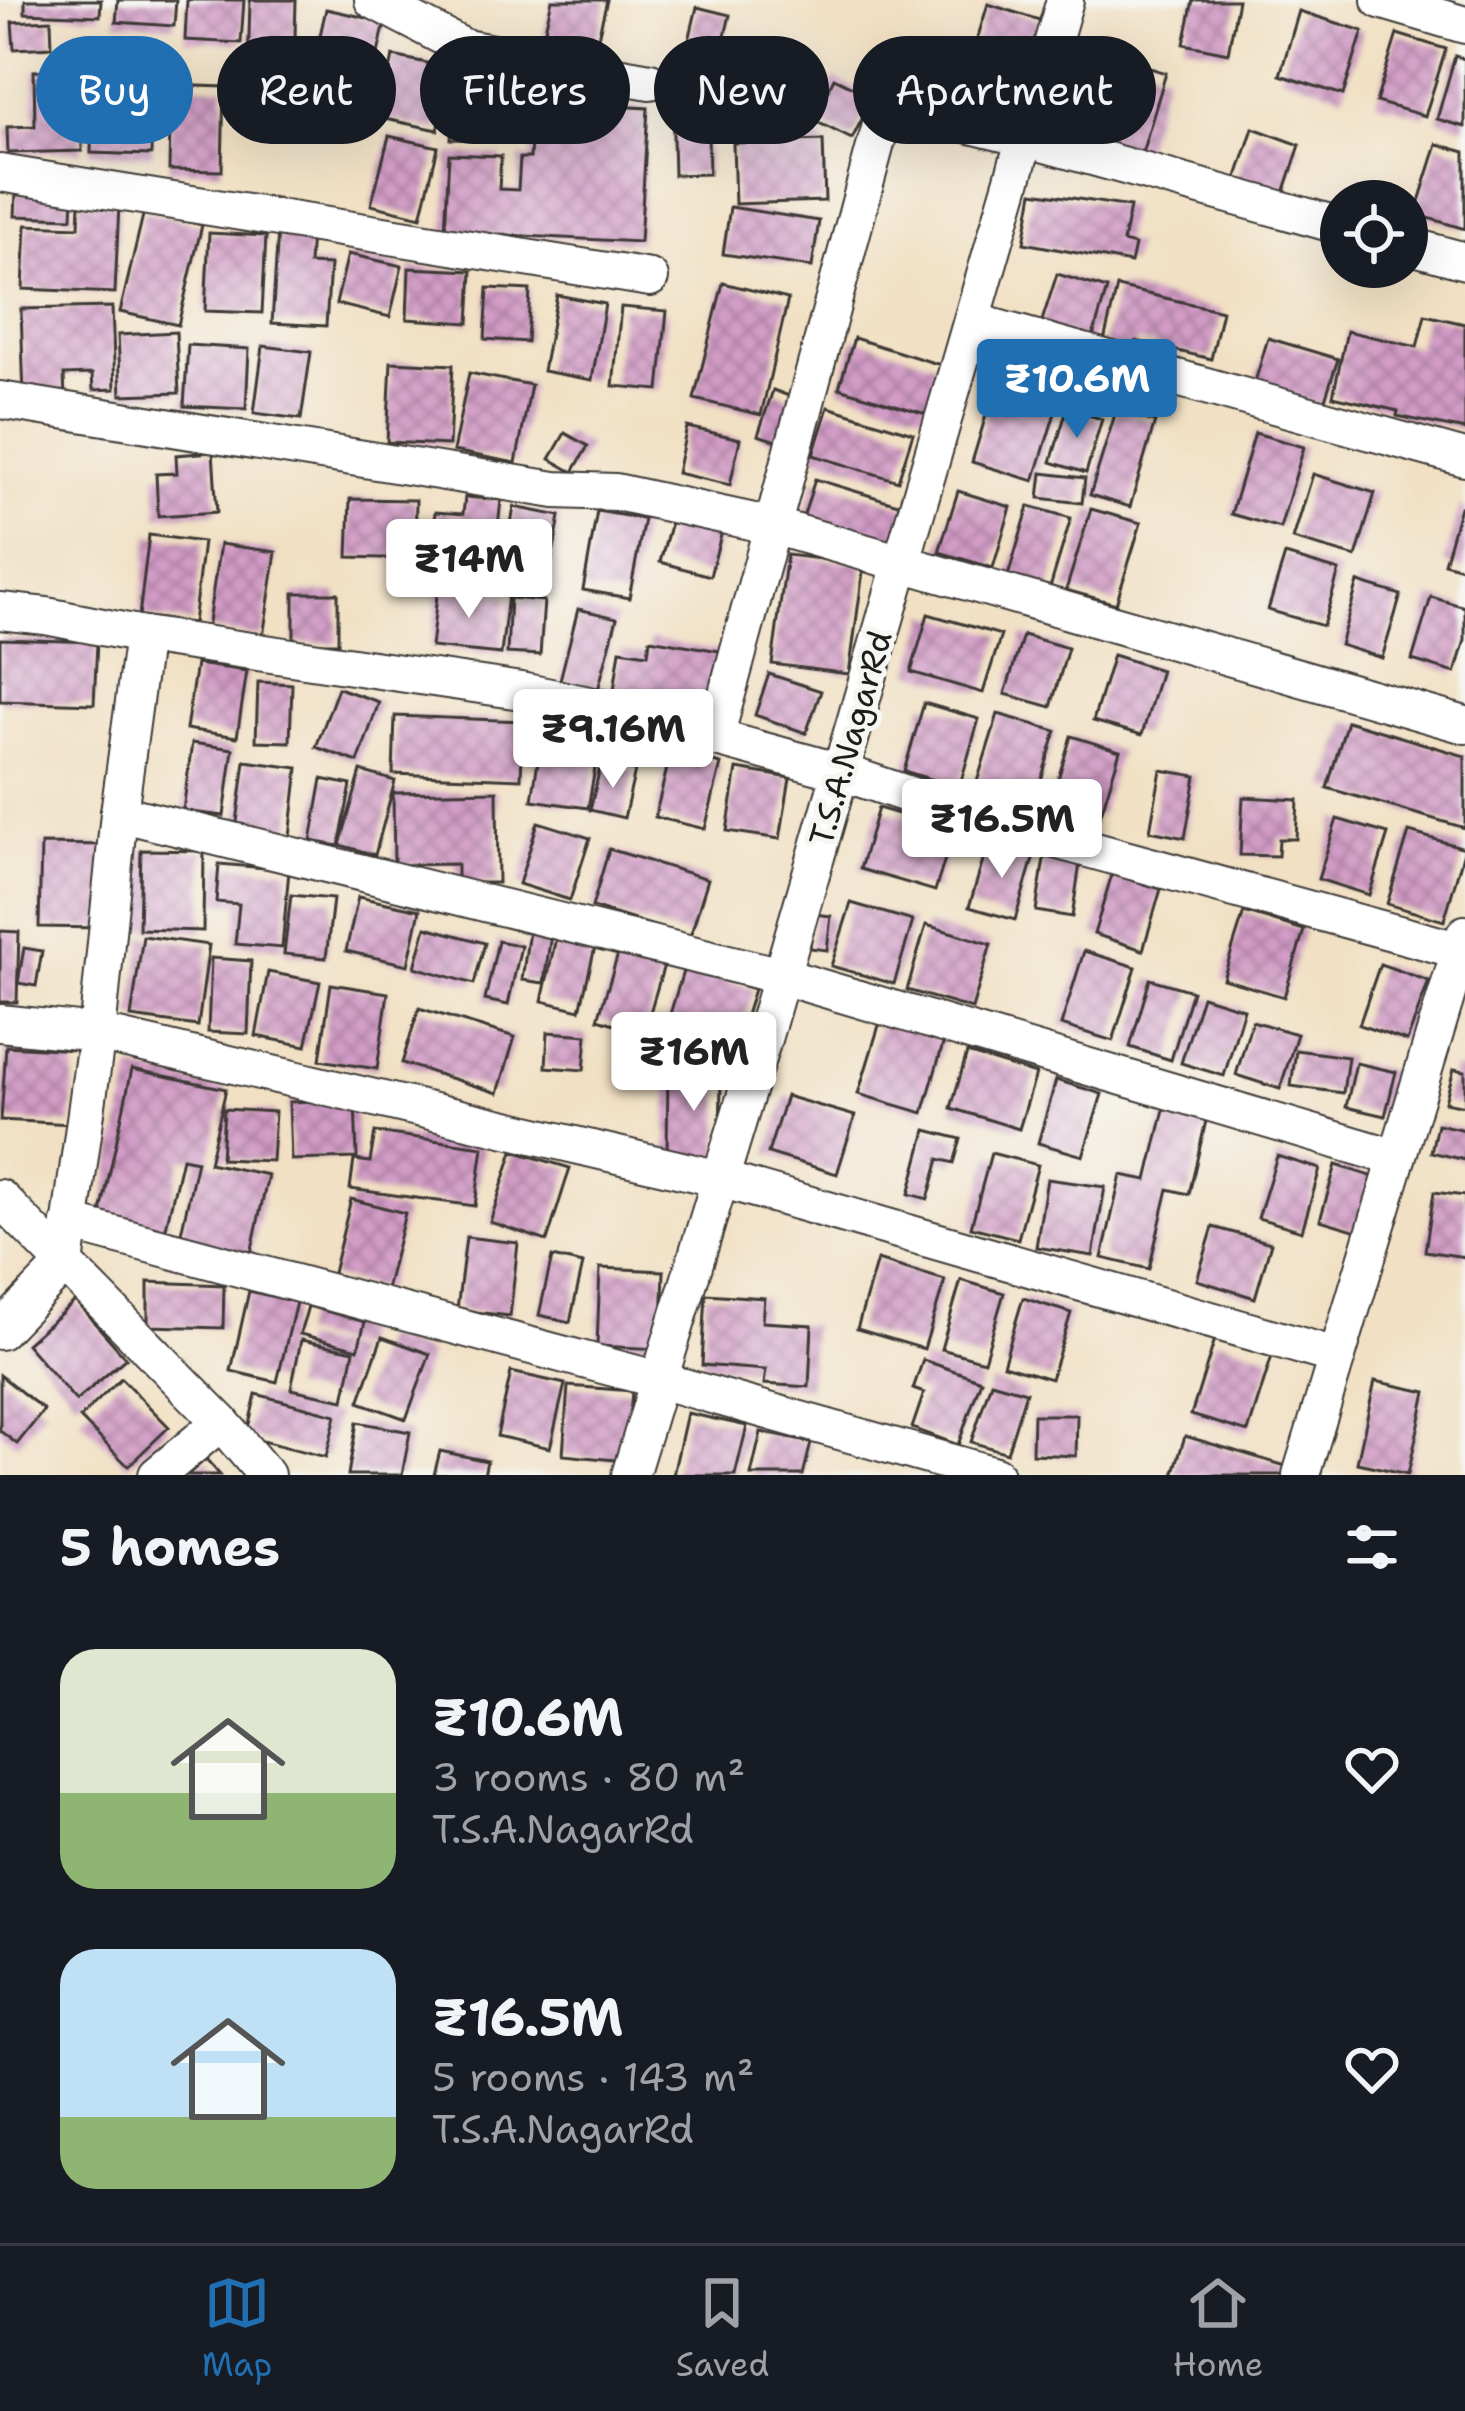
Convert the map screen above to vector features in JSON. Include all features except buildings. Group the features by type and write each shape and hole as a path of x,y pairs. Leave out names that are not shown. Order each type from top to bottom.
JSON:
{"street":[{"path":"374,0 465,48 650,81"},
{"name":"T.S.A.NagarRd","path":"1054,36 1065,0"},
{"path":"1380,0 1465,25"},
{"path":"716,738 875,144"},
{"name":"T.S.A.NagarRd","path":"630,1475 781,976 1022,144"},
{"path":"1046,144 1320,220"},
{"path":"0,173 650,278"},
{"path":"1428,250 1465,261"},
{"path":"972,321 1465,458"},
{"path":"0,400 555,490 616,491 773,526 1465,724"},
{"path":"0,611 521,691 618,711 841,772 993,823 1463,946 1301,1475"},
{"path":"0,1331 65,1264 98,1033 142,634"},
{"path":"119,813 781,976 1397,1158"},
{"path":"0,1023 98,1033 721,1179 1336,1356"},
{"path":"0,1198 221,1422 266,1475"},
{"path":"70,1223 995,1475"},
{"path":"157,1475 221,1422"}]}
